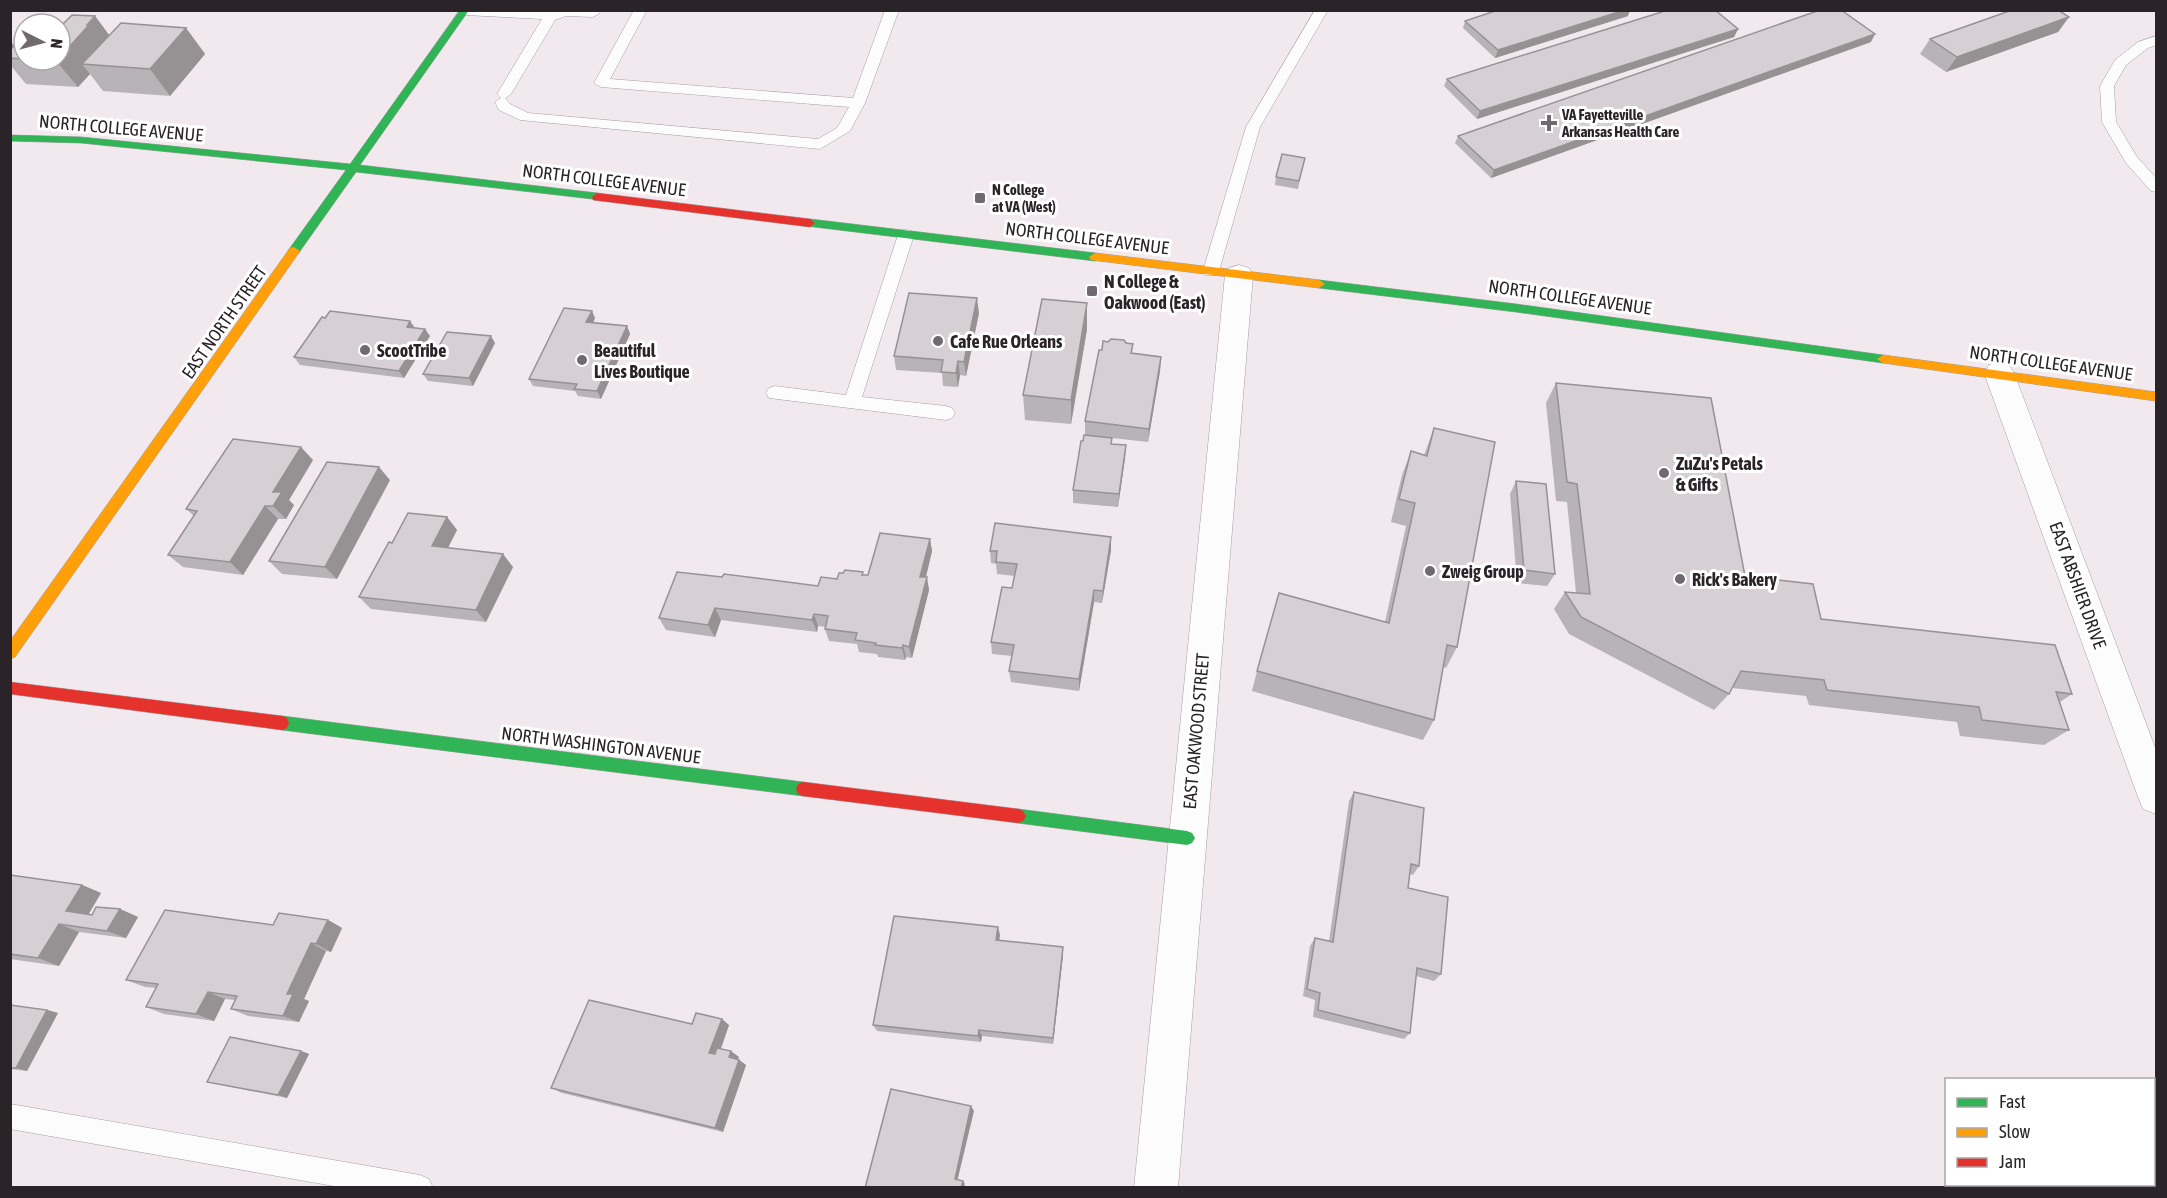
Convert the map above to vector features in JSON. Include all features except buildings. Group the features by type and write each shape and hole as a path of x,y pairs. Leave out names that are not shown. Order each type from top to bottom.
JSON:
{"main road":[{"name":"EAST NORTH STREET","path":"10,653 465,11"},
{"name":"NORTH COLLEGE AVENUE","path":"10,138 81,140 355,168 1516,308 1999,373 2157,397"},
{"name":"NORTH WASHINGTON AVENUE","path":"10,688 1187,838"}],"street":[{"name":"EAST OAKWOOD STREET","path":"1156,1188 1187,838 1225,273"},
{"name":"EAST ABSHIER DRIVE","path":"1999,373 2157,797"}],"lane":[{"path":"641,10 601,83 858,103"},
{"path":"552,14 503,98 504,107 525,117 820,144 843,131 858,103 892,10"},
{"path":"465,11 552,14 558,21 590,19"},
{"path":"1225,273 1253,127 1321,11"},
{"path":"2157,40 2143,45 2120,63 2107,86 2109,122 2131,160 2157,187"},
{"path":"852,402 906,235"},
{"path":"775,393 946,413"},
{"path":"10,1116 420,1188"}],"traffic: fast":[{"path":"294,251 465,10"},
{"path":"10,138 81,140 355,168 597,197"},
{"path":"810,223 1095,257"},
{"path":"1319,284 1516,308 1883,359"},
{"path":"282,723 803,789"},
{"path":"1018,816 1187,838"}],"traffic: slow":[{"path":"10,653 294,251"},
{"path":"1095,257 1319,284"},
{"path":"1883,359 2156,397"}],"traffic: jam":[{"path":"597,197 810,223"},
{"path":"10,688 282,723"},
{"path":"803,789 1018,816"}],"place":[{"name":"VA Fayetteville Arkansas Health Care","path":"1549,123"},
{"name":"N College at VA (West)","path":"980,198"},
{"name":"N College & Oakwood (East)","path":"1092,291"},
{"name":"Cafe Rue Orleans","path":"938,341"},
{"name":"ScootTribe","path":"365,350"},
{"name":"Beautiful Lives Boutique","path":"582,360"},
{"name":"ZuZu's Petals & Gifts","path":"1664,473"},
{"name":"Zweig Group","path":"1430,571"},
{"name":"Rick's Bakery","path":"1680,579"}]}
